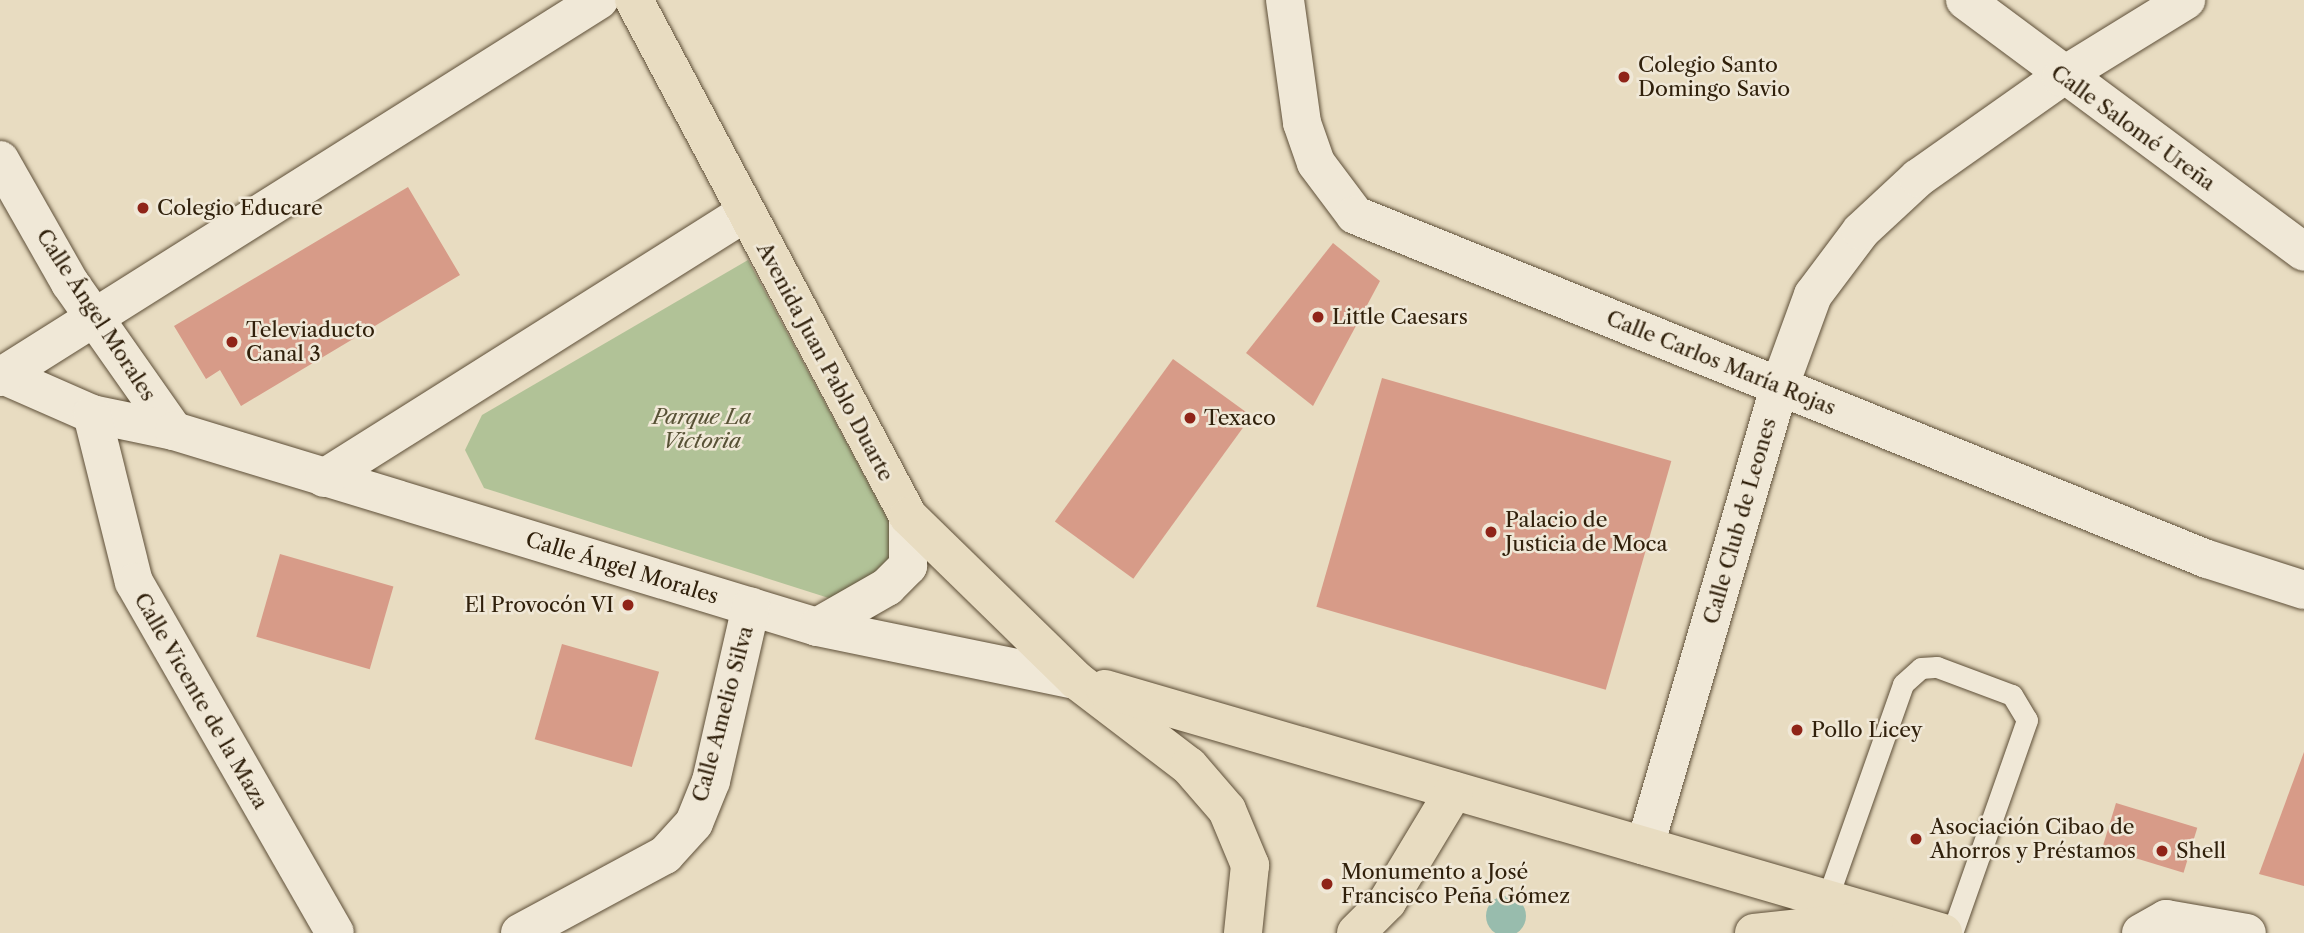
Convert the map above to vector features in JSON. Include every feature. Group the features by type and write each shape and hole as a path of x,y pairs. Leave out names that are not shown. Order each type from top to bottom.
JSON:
{"main road":[{"name":"Avenida Juan Pablo Duarte","path":"634,0 744,214 908,516 1076,680 1189,766 1227,810 1250,865 1243,933"},
{"path":"1076,680 1943,933"},
{"path":"1356,933 1387,902 1454,791"},
{"path":"1754,933 1893,918"}],"street":[{"path":"2,376 599,0"},
{"name":"Calle Carlos María Rojas","path":"1285,0 1303,123 1317,163 1355,215 2207,559 2304,590"},
{"name":"Calle Salomé Ureña","path":"1965,0 2061,77 2304,252"},
{"name":"Calle Club de Leones","path":"1645,846 1780,385 1813,295 1861,232 1918,178 2061,77 2186,0"},
{"name":"Calle Ángel Morales","path":"0,160 70,283 97,316 174,431"},
{"path":"324,478 744,214"},
{"name":"Calle Ángel Morales","path":"2,376 92,414 174,431 817,627 1076,680"},
{"name":"Calle Vicente de la Maza","path":"92,414 134,582 335,933"},
{"path":"817,627 887,587 908,566 908,516"},
{"name":"Calle Amelio Silva","path":"520,933 665,855 694,823 711,781 751,607"},
{"path":"2141,933 2166,919 2247,933"}],"lane":[{"path":"1827,899 1903,684 1922,668 1937,667 2012,695 2027,719 1952,933"}],"green space":[{"name":"Parque La Victoria","path":"748,260 901,544 876,581 835,600 484,488 465,450 482,415"}],"shaded area":[{"path":"1506,896 1520,902 1526,916 1520,930 1506,936 1492,930 1486,916 1492,902"}],"building":[{"path":"408,187 460,275 241,406 220,370 206,379 174,326"},
{"name":"Little Caesars","path":"1333,243 1380,281 1313,406 1246,353"},
{"path":"1173,359 1251,416 1133,579 1055,522"},
{"name":"Palacio de Justicia de Moca","path":"1382,378 1671,461 1606,690 1316,607"},
{"path":"280,554 393,587 370,669 256,637"},
{"path":"562,644 659,672 632,767 535,739"},
{"path":"2304,752 2304,886 2259,874"},
{"path":"2116,803 2197,828 2184,873 2102,848"}],"place":[{"name":"Colegio Santo Domingo Savio","path":"1624,77"},
{"name":"Colegio Educare","path":"143,208"},
{"name":"Little Caesars","path":"1318,317"},
{"name":"Televiaducto Canal 3","path":"232,342"},
{"name":"Texaco","path":"1190,418"},
{"name":"Palacio de Justicia de Moca","path":"1491,532"},
{"name":"El Provocón VI","path":"628,605"},
{"name":"Pollo Licey","path":"1797,730"},
{"name":"Asociación Cibao de Ahorros y Préstamos","path":"1916,839"},
{"name":"Shell","path":"2162,851"},
{"name":"Monumento a José Francisco Peña Gómez","path":"1327,884"}]}
